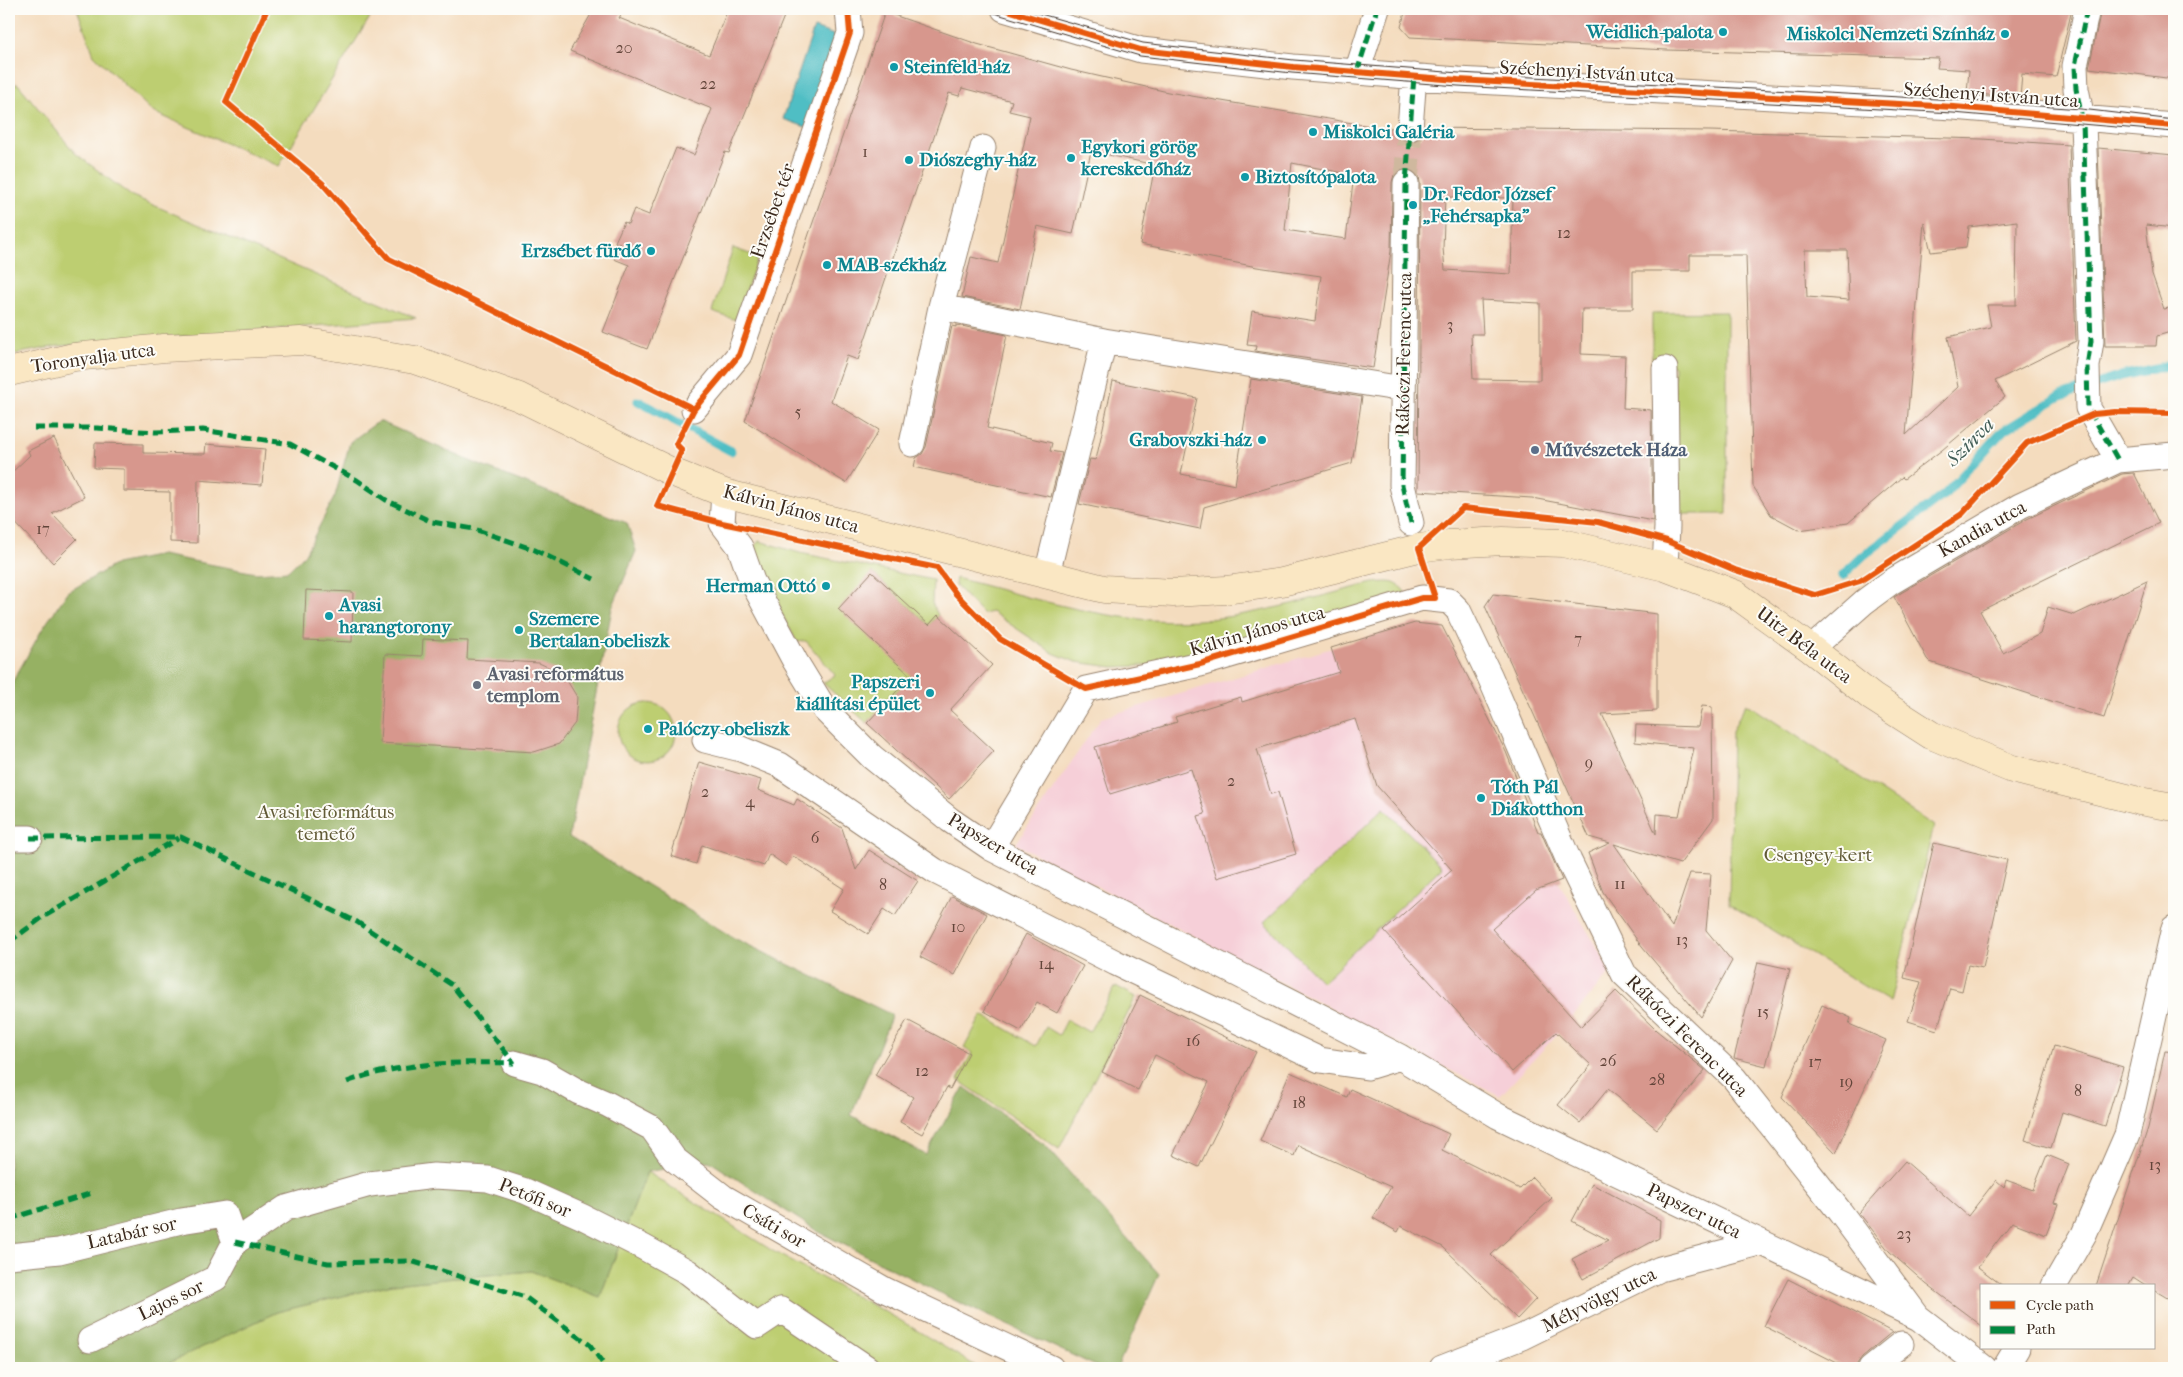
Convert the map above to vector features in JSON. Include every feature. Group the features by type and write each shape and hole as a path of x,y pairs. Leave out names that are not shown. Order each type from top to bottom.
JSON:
{"street":[{"name":"Erzsébet tér","path":"694,409 739,355 850,34 848,9"},
{"name":"Széchenyi István utca","path":"1004,9 1141,50 1357,72 1954,107 2082,116 2174,126"},
{"path":"1357,72 1377,9"},
{"path":"2087,9 2075,66 2076,89 2082,116 2091,341 2088,372 2088,408 2118,460"},
{"path":"1410,128 1414,76"},
{"path":"912,444 941,307 983,148"},
{"name":"Rákóczi Ferenc utca","path":"1406,183 1402,485 1411,523"},
{"path":"941,307 1104,340 1403,389"},
{"path":"1048,574 1104,340"},
{"name":"Kálvin János utca","path":"178,348 301,342 415,360 519,397 672,472 724,493 1104,589 1173,593 1218,591 1282,582 1420,548"},
{"name":"Toronyalja utca","path":"9,372 74,357 178,348"},
{"path":"1664,369 1667,527 1665,567"},
{"name":"Kandia utca","path":"1811,648 1864,602 1942,551 2020,506 2118,460 2174,456"},
{"name":"Papszer utca","path":"724,493 722,523 740,547 752,581 824,710 872,758 950,820 991,848 1400,1057 1498,1116 1759,1243 1919,1318 1984,1368"},
{"name":"Uitz Béla utca","path":"1420,548 1449,544 1503,541 1563,543 1665,567 1735,594 1811,648 1872,697 1931,735 2012,769 2139,801 2174,807"},
{"name":"Kálvin János utca","path":"991,848 1086,689 1200,664 1422,598 1434,598"},
{"name":"Rákóczi Ferenc utca","path":"1434,598 1449,601 1458,610 1490,677 1569,861 1624,974 1734,1078 1840,1212 1919,1318"},
{"path":"705,740 741,749 780,765 935,871 1116,963 1320,1060 1367,1067 1400,1057"},
{"path":"2055,1284 2084,1234 2127,1135 2174,928"},
{"name":"Csáti sor","path":"514,1063 542,1072 652,1128 674,1159 723,1197 885,1290 1051,1368"},
{"name":"Petőfi sor","path":"235,1242 286,1208 370,1184 434,1176 488,1180 525,1191 643,1247 688,1272 756,1326 781,1310 867,1368"},
{"name":"Latabár sor","path":"9,1256 59,1251 181,1221 225,1214 235,1242"},
{"name":"Lajos sor","path":"90,1340 216,1278 235,1242"},
{"name":"Mélyvölgy utca","path":"1442,1368 1522,1337 1660,1269 1759,1243"},
{"path":"1871,1368 1901,1344"},
{"path":"2005,1368 2016,1350"}],"shaded area":[{"path":"1415,623 1442,626 1506,752 1558,881 1611,971 1572,1018 1500,1096 1016,844 1101,718"}],"green space":[{"path":"77,9 375,9 279,166 153,112 94,55"},
{"path":"9,84 18,84 75,153 130,195 416,318 58,346 9,355"},
{"path":"733,248 758,257 736,320 712,312"},
{"path":"1727,312 1727,514 1675,514 1674,366 1652,366 1652,313"},
{"name":"Avasi református temető","path":"379,421 477,464 627,523 636,551 612,608 569,837 734,938 892,1015 851,1115 926,1155 964,1087 1046,1146 1159,1274 1117,1368 1100,1368 962,1304 817,1231 709,1161 647,1172 600,1297 531,1271 392,1284 277,1312 158,1368 9,1368 9,688 43,628 68,592 116,564 161,555 256,573 288,571 305,554 335,496 350,442"},
{"path":"759,541 800,553 933,580 932,603 938,615 929,625 872,572 911,676 867,723 823,683 835,675 806,641 797,642 758,571 751,551"},
{"path":"956,578 1076,609 1106,615 1168,621 1220,618 1242,614 1373,583 1392,582 1403,589 1406,594 1164,665 1113,667 1076,662 1053,653 992,612 983,614 955,585"},
{"path":"647,703 658,705 671,716 676,732 674,743 663,756 647,761 636,759 623,748 618,732 620,721 631,708"},
{"name":"Csengey-kert","path":"1746,703 1934,826 1890,1002 1729,904 1732,731"},
{"path":"1384,808 1442,867 1322,982 1264,922"},
{"path":"1116,986 1136,997 1059,1149 958,1080 972,1053 964,1048 982,1015 1036,1046 1046,1027 1059,1035 1067,1020 1089,1032"},
{"path":"647,1172 776,1253 898,1319 979,1368 158,1368 277,1312 392,1284 531,1271 600,1297"}],"water":[{"path":"814,28 837,36 806,127 783,119"}],"building":[{"path":"594,9 624,9 619,18 709,55 728,9 787,9 729,153 725,152 647,349 603,332 629,265 614,259 620,244 615,242 624,222 628,224 634,209 649,215 676,148 694,155 712,109 570,51"},
{"path":"1406,9 2072,9 2056,77 2022,74 2020,98 1967,93 1969,70 1937,68 1939,58 1667,50 1410,37 1401,27"},
{"path":"2101,9 2174,9 2174,79 2089,68"},
{"path":"885,12 977,44 1071,70 1168,92 1382,128 1396,128 1402,140 1408,142 1416,141 1422,136 1424,128 1710,131 1982,139 2069,145 2076,341 1995,381 2005,397 1942,450 1904,479 1902,477 1848,523 1799,530 1771,515 1753,486 1746,255 1690,255 1690,271 1633,271 1633,309 1582,309 1581,354 1625,356 1623,408 1651,410 1653,521 1532,498 1418,491 1420,183 1419,176 1414,171 1407,169 1399,170 1394,175 1392,182 1391,251 1373,368 1255,351 1256,346 1247,345 1252,311 1315,321 1321,276 1257,267 1140,244 1155,165 1091,151 1073,234 1037,226 1020,309 962,297 971,257 998,263 1030,116 1009,111 1012,101 962,88 959,96 949,93 858,360 847,356 831,401 879,430 846,483 745,421","holes":["1292,163 1354,175 1346,239 1285,230","1445,197 1513,198 1511,274 1445,270 1443,248","2017,221 2016,305 1987,305 1991,327 1948,337 1958,387 1906,435 1924,222 1931,252 1966,248 1969,227","1805,250 1847,250 1849,300 1807,297","1481,300 1540,303 1540,380 1473,379 1471,334 1483,334"]},
{"path":"2098,148 2174,155 2174,228 2146,225 2152,274 2164,309 2174,307 2174,331 2157,336 2156,346 2105,346"},
{"path":"956,325 1007,335 987,428 1052,443 1050,451 1062,453 1051,497 914,467 916,458 922,454 926,447 952,326 956,327"},
{"path":"1251,379 1362,397 1352,463 1204,507 1200,529 1079,504 1090,459 1096,460 1113,381 1197,398 1181,474 1235,485"},
{"path":"54,438 84,497 52,513 77,539 53,563 9,516 9,475 30,455 28,451"},
{"path":"95,443 143,444 143,453 205,454 206,444 265,449 262,485 198,480 197,543 170,542 170,492 124,491 124,469 94,468"},
{"path":"2134,473 2159,523 1980,611 2003,653 2040,634 2048,607 2074,615 2147,581 2104,718 1930,662 1927,659 1894,597 2027,519 2122,474"},
{"name":"Papszeri kiállítási épület","path":"872,572 929,625 938,615 992,665 950,710 994,751 949,799 867,723 911,676 838,609"},
{"name":"Avasi harangtorony","path":"306,590 353,592 352,642 304,640"},
{"path":"1493,594 1657,614 1657,711 1602,714 1656,834 1657,814 1679,816 1694,748 1635,742 1636,725 1698,727 1702,706 1712,707 1713,819 1680,864 1614,844 1672,927 1690,873 1711,874 1706,930 1732,961 1701,1017 1642,947 1603,892 1588,853 1610,843 1589,837 1485,606"},
{"path":"1415,623 1442,626 1506,752 1538,832 1541,832 1562,880 1536,890 1492,929 1581,1027 1616,991 1656,1030 1705,1070 1657,1129 1608,1089 1580,1123 1558,1105 1591,1065 1556,1032 1512,1072 1384,931 1452,870 1377,786 1355,719 1257,749 1271,794 1278,792 1296,854 1217,878 1198,816 1205,814 1191,769 1110,794 1095,747 1177,722 1175,717 1241,697 1242,702 1339,672 1331,648"},
{"name":"Avasi református templom","path":"423,639 468,641 467,659 539,663 563,674 577,697 575,723 559,744 534,752 380,743 385,654 422,656"},
{"path":"699,762 761,780 758,790 794,805 797,799 842,828 856,870 869,850 918,881 895,916 884,909 868,934 830,911 844,889 793,856 786,866 769,854 764,866 702,845 696,864 671,856"},
{"path":"1934,843 2007,860 1983,968 1968,965 1962,991 1950,988 1937,1030 1908,1021 1921,982 1904,978"},
{"path":"952,896 987,914 955,975 920,957"},
{"path":"1026,934 1083,966 1057,1013 1037,1002 1021,1031 984,1011"},
{"path":"1758,962 1790,969 1766,1066 1734,1058"},
{"path":"1140,995 1256,1052 1199,1167 1173,1155 1209,1082 1155,1055 1138,1090 1102,1072"},
{"path":"1822,1005 1851,1018 1849,1024 1886,1040 1836,1153 1782,1097"},
{"path":"907,1020 969,1053 950,1089 947,1087 922,1134 900,1122 913,1097 875,1075"},
{"path":"2054,1046 2123,1067 2105,1126 2062,1112 2051,1148 2025,1140"},
{"path":"2165,1051 2174,1052 2174,1302 2156,1291 2156,1284 2144,1284 2133,1277 2129,1284 2097,1284 2148,1128"},
{"path":"1290,1072 1347,1097 1350,1089 1449,1134 1442,1150 1520,1189 1532,1177 1552,1198 1491,1255 1536,1299 1517,1319 1443,1247 1401,1226 1398,1232 1373,1218 1391,1187 1298,1145 1294,1156 1260,1141"},
{"path":"2047,1155 2069,1164 2054,1203 2058,1204 2046,1235 2012,1222 1978,1267 2000,1284 1980,1284 1980,1324 1926,1284 1889,1251 1859,1213 1905,1161 1968,1216 1996,1180 2004,1187 2006,1180 2033,1190"},
{"path":"1592,1184 1660,1220 1659,1238 1583,1279 1572,1259 1608,1240 1572,1221"},
{"path":"1788,1279 1892,1332 1862,1357 1854,1368 1847,1368 1764,1326"}],"waterway":[{"name":"Szinva","path":"1842,576 1863,556 1945,494 2003,431 2061,396 2121,376 2174,364"},
{"name":"Szinva","path":"638,401 731,451"}],"tunnel":[{"path":"1406,183 1410,128"}],"tram line":[{"path":"980,9 1140,56 1292,73 1458,86 1953,113 2174,132"},
{"path":"1023,9 1143,43 1294,60 1459,73 1955,100 2081,109 2174,120"}],"marked path":[{"path":"1357,72 1377,9"},
{"path":"2087,9 2075,66 2076,89 2083,123 2091,341 2087,366 2088,408 2118,460"},
{"path":"1411,523 1402,485 1406,183 1414,76"},
{"path":"34,428 97,428 155,432 203,430 290,444 357,480 386,500 432,522 474,529 535,550 594,579"},
{"path":"30,838 181,837 357,922 452,985 514,1063"},
{"path":"9,942 43,917 179,838"},
{"path":"347,1082 367,1075 409,1067 450,1063 514,1063"},
{"path":"9,1219 92,1193"},
{"path":"235,1242 328,1263 411,1261 525,1297 590,1345 606,1368"}],"cycle path":[{"path":"267,9 226,102 322,183 389,259 694,409"},
{"path":"848,9 850,33 739,355 694,409 676,444 682,450 657,506 722,523 937,568 956,594 1000,639 1086,689 1200,664 1422,598 1435,598 1419,548 1463,508 1598,522 1667,541 1735,570 1815,595 1860,581 1962,514 2027,443 2094,414 2115,412 2174,413"},
{"path":"1004,9 1141,50 1293,67 1458,80 1954,107 2174,126"}],"place":[{"name":"Weidlich-palota","path":"1723,32"},
{"name":"Miskolci Nemzeti Színház","path":"2005,34"},
{"name":"Steinfeld-ház","path":"894,67"},
{"name":"Miskolci Galéria","path":"1313,132"},
{"name":"Egykori görög kereskedőház","path":"1071,158"},
{"name":"Diószeghy-ház","path":"909,160"},
{"name":"Biztosítópalota","path":"1245,177"},
{"name":"Dr. Fedor József „Fehérsapka”","path":"1413,205"},
{"name":"Erzsébet fürdő","path":"651,251"},
{"name":"MAB-székház","path":"827,265"},
{"name":"Grabovszki-ház","path":"1262,440"},
{"name":"Művészetek Háza","path":"1535,450"},
{"name":"Herman Ottó","path":"826,586"},
{"name":"Avasi harangtorony","path":"329,616"},
{"name":"Szemere Bertalan-obeliszk","path":"519,630"},
{"name":"Avasi református templom","path":"477,685"},
{"name":"Papszeri kiállítási épület","path":"930,693"},
{"name":"Palóczy-obeliszk","path":"648,729"},
{"name":"Tóth Pál Diákotthon","path":"1481,798"}]}
